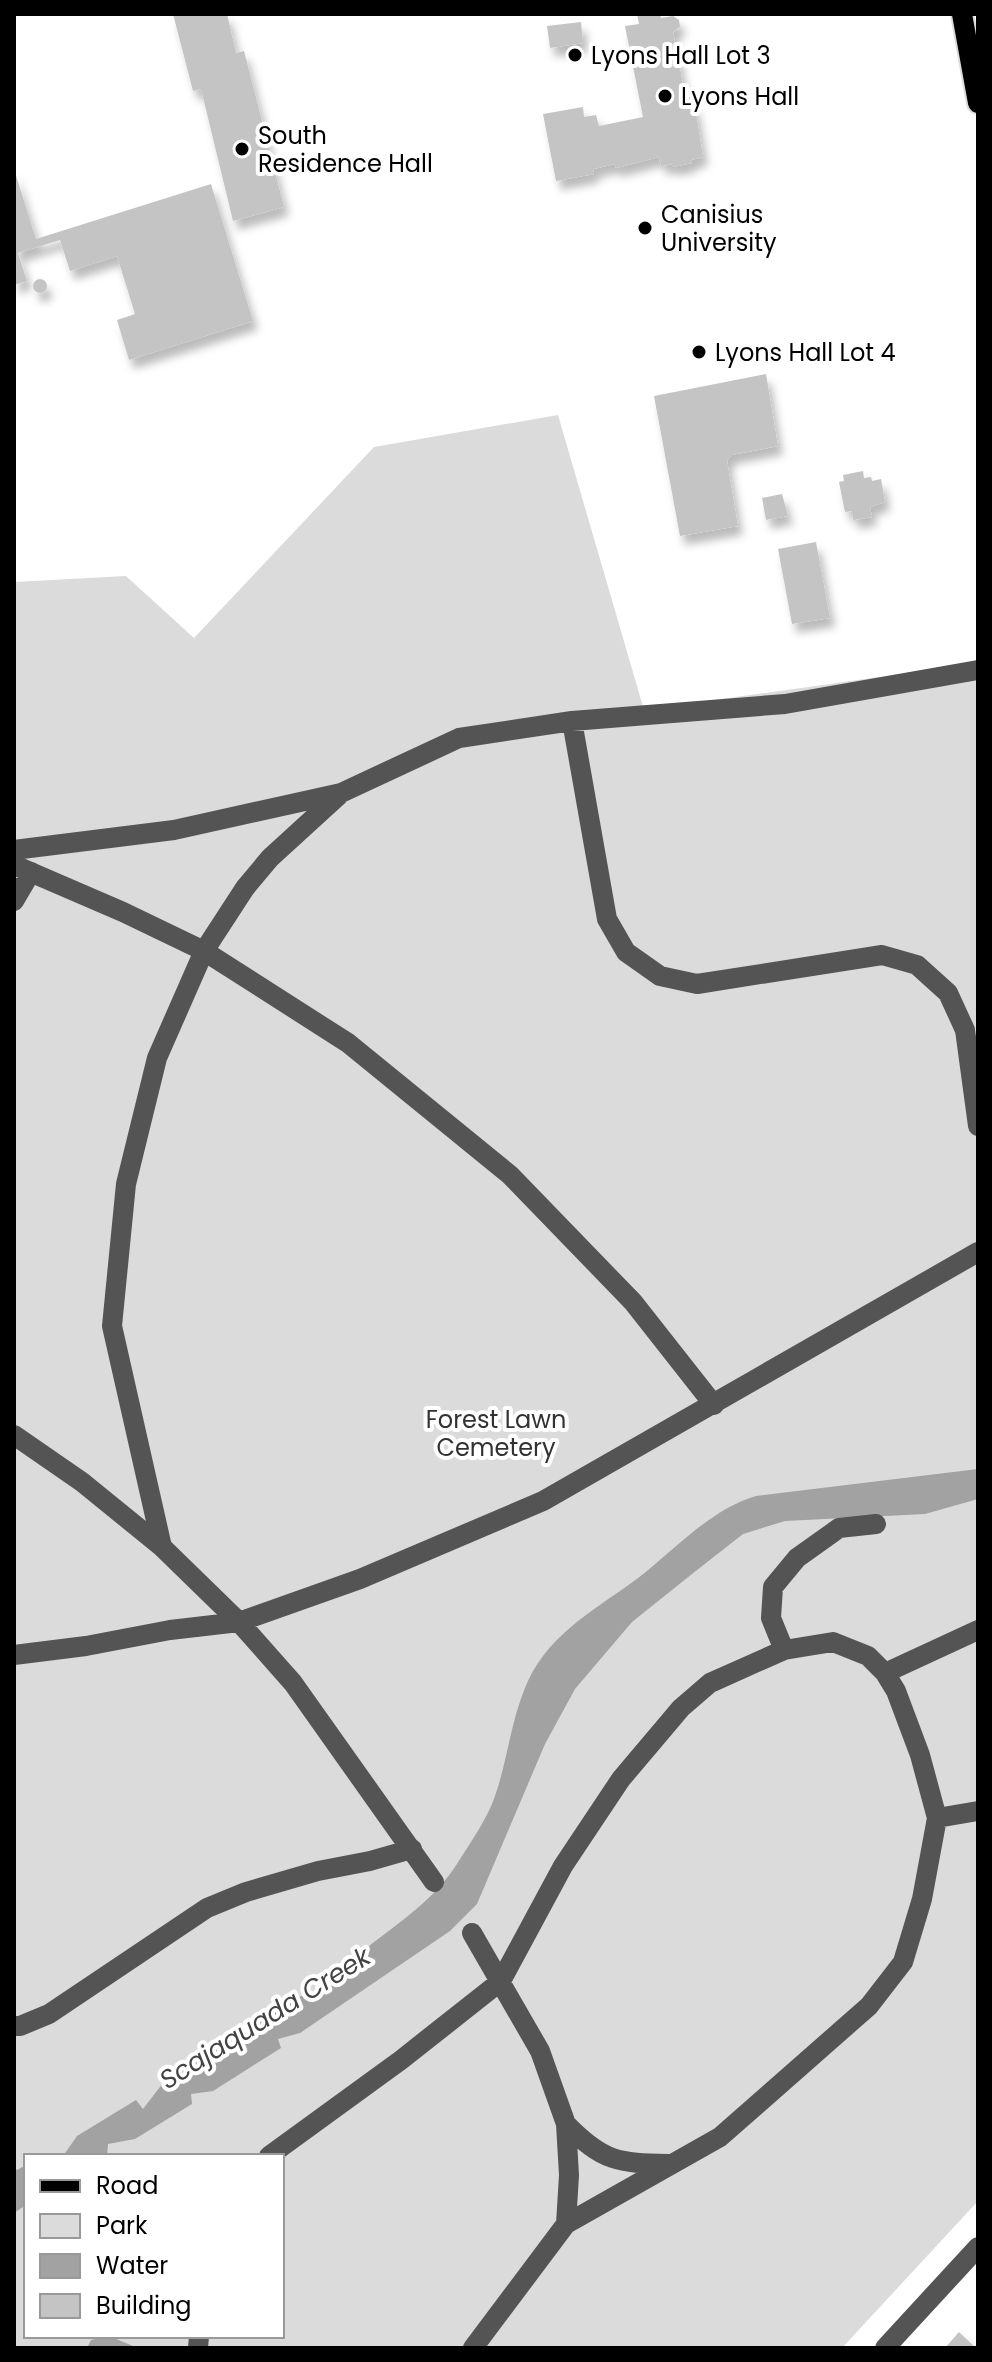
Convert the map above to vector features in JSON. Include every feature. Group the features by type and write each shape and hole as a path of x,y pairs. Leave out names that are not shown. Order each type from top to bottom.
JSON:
{"main road":[{"path":"962,14 978,103"}],"street":[{"path":"14,850 174,830 341,793 459,738 572,721 785,704 978,670"},
{"path":"572,721 607,919 626,952 660,976 697,984 882,955 917,965 948,993 965,1030 978,1126"},
{"path":"162,1547 112,1326 126,1184 157,1058 204,951 270,858 341,793"},
{"path":"14,901 23,868 204,951 348,1043 510,1175 633,1302 714,1405"},
{"path":"14,1655 239,1622 360,1579 543,1501 978,1252"},
{"path":"14,1435 82,1482 162,1547 239,1622 293,1683 434,1882"},
{"path":"784,1650 771,1618 773,1587 797,1558 839,1528 876,1524"},
{"path":"885,1673 978,1630"},
{"path":"270,2154 401,2060 501,1981 563,1866 621,1779 681,1708 710,1683 784,1650 833,1642 868,1656 885,1673 896,1691 920,1755 937,1818 922,1899 903,1962 869,2006 720,2137 566,2224 473,2348"},
{"path":"937,1818 978,1811"},
{"path":"14,2026 49,2014 207,1908 246,1892 412,1849"},
{"path":"472,1933 540,2051 566,2124 569,2175 566,2224"},
{"path":"566,2124 588,2147 625,2163 673,2164"},
{"path":"885,2348 978,2247"}],"green space":[{"name":"Forest Lawn Cemetery","path":"558,415 644,710 978,663 978,2201 842,2348 14,2348 14,582 126,576 194,638 374,447"}],"water":[{"path":"978,1469 978,1499 925,1514 785,1521 743,1534 632,1622 575,1689 545,1744 477,1904 450,1931 300,2033 278,2039 281,2048 213,2091 191,2094 192,2104 135,2139 108,2144 107,2154 64,2154 77,2136 136,2100 143,2109 163,2083 216,2050 227,2056 240,2034 309,1991 320,1997 350,1962 424,1903 455,1867 488,1812 497,1790 522,1696 538,1663 550,1648 578,1621 642,1575 710,1519 756,1496"},
{"path":"24,2166 24,2206 14,2213 14,2168 17,2170"},
{"path":"114,2338 134,2348 87,2348 91,2340"}],"building":[{"name":"South Residence Hall","path":"173,14 227,14 236,53 244,51 284,207 233,221 201,89 193,91"},
{"name":"Lyons Hall","path":"637,14 660,14 661,18 673,16 679,20 680,27 673,32 683,85 688,84 695,107 703,157 672,167 672,164 661,166 659,157 616,168 615,164 593,169 594,174 556,181 543,114 583,107 584,117 596,115 599,126 643,117 625,26 639,24"},
{"path":"581,22 583,43 550,48 547,26"},
{"path":"14,169 36,239 211,184 253,321 129,360 117,320 135,314 117,256 70,271 60,240 18,253 27,281 14,285"},
{"path":"40,279 47,286 40,293 33,286"},
{"path":"766,374 778,446 731,455 727,461 738,526 680,536 654,396"},
{"path":"863,471 864,478 871,477 872,481 881,479 885,502 870,507 872,517 853,520 852,511 845,512 839,482 844,481 843,475"},
{"path":"782,494 788,516 766,520 762,498"},
{"path":"816,542 830,618 792,624 778,549"},
{"path":"959,2332 976,2348 945,2348"}],"place":[{"name":"Lyons Hall Lot 3","path":"575,55"},
{"name":"Lyons Hall","path":"665,96"},
{"name":"South Residence Hall","path":"242,149"},
{"name":"Canisius University","path":"645,228"},
{"name":"Lyons Hall Lot 4","path":"699,352"}],"water label":[{"name":"Scajaquada Creek","path":"265,2018"}]}
